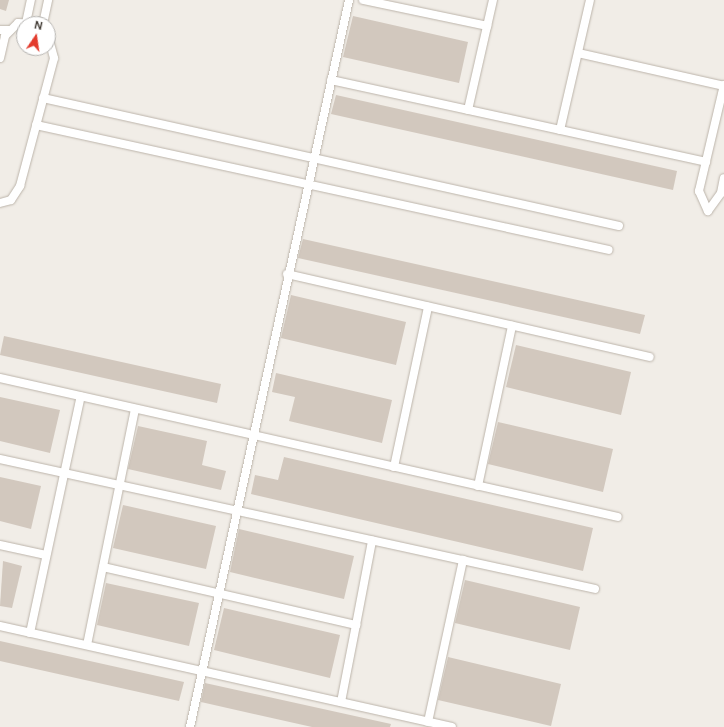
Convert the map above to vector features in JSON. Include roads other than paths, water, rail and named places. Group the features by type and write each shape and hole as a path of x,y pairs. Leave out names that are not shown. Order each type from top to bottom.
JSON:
{"street":[{"path":"28,16 31,0"},
{"path":"45,16 48,0"},
{"path":"190,727 287,274 349,0"},
{"path":"363,0 487,26"},
{"path":"468,110 493,0"},
{"path":"560,130 590,0"},
{"path":"0,58 1,48 10,30 16,25"},
{"path":"0,30 10,30"},
{"path":"578,53 724,86 699,191 708,211 721,192 724,178"},
{"path":"0,203 11,200 20,186 53,56"},
{"path":"331,80 706,162"},
{"path":"43,98 313,156 618,226"},
{"path":"36,125 608,250"},
{"path":"287,274 650,357"},
{"path":"394,467 428,307"},
{"path":"478,486 512,326"},
{"path":"0,378 618,517"},
{"path":"30,633 81,396"},
{"path":"87,646 135,409"},
{"path":"0,459 595,590"},
{"path":"341,702 372,540"},
{"path":"0,545 46,555"},
{"path":"428,722 463,560"},
{"path":"103,567 356,626"},
{"path":"0,626 452,727"}]}
